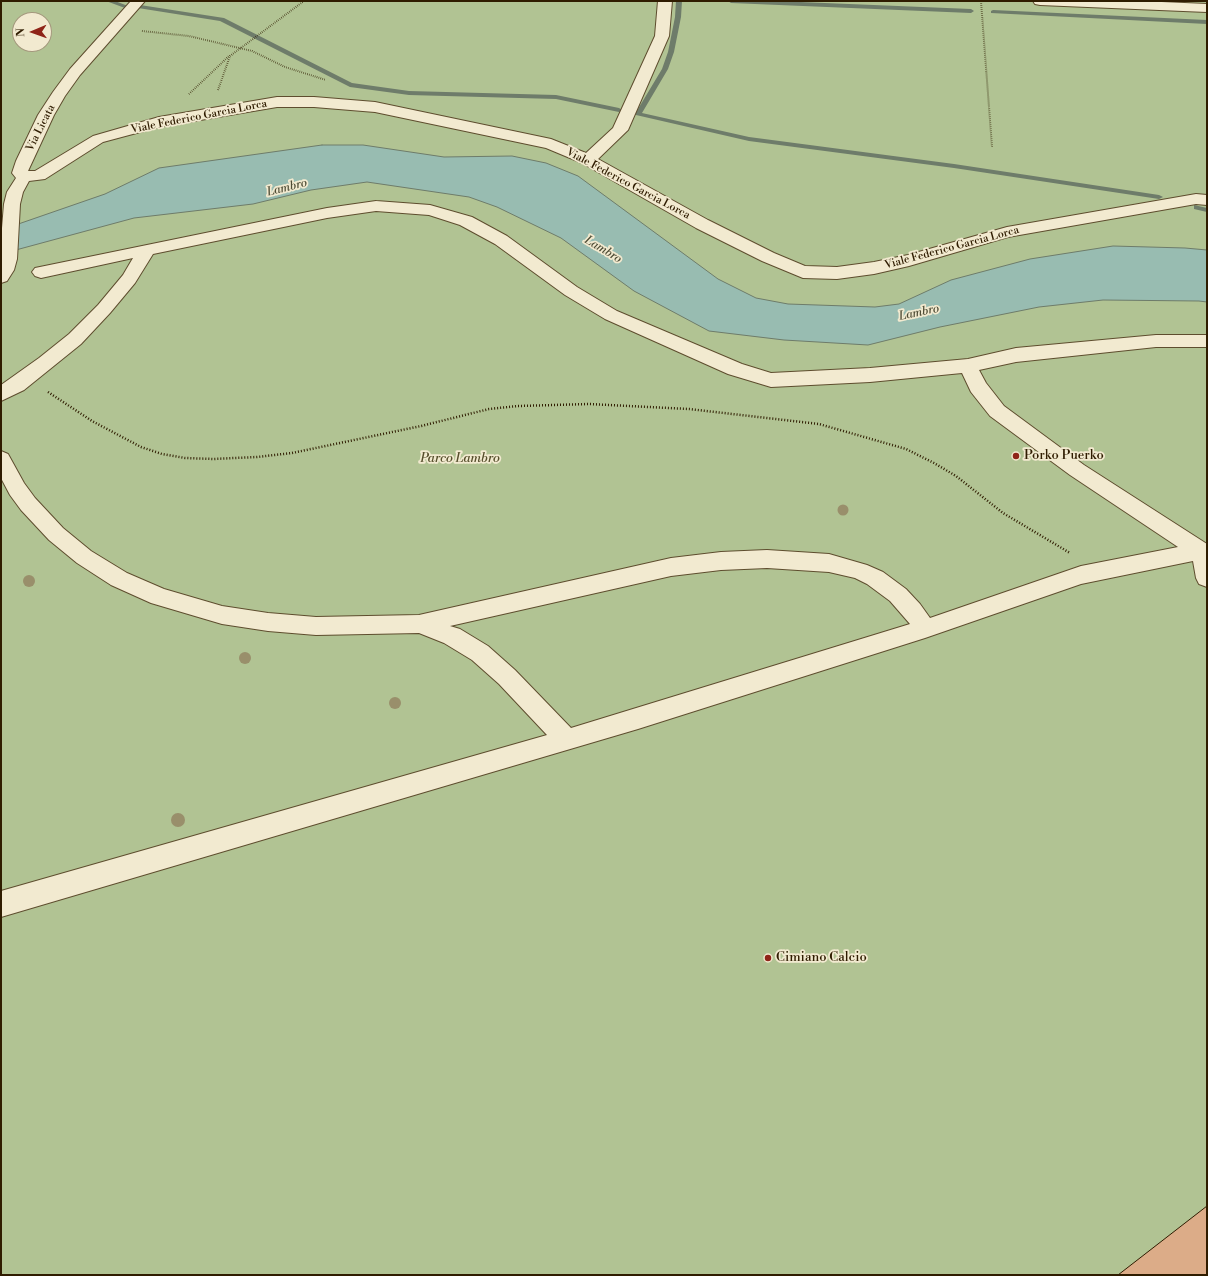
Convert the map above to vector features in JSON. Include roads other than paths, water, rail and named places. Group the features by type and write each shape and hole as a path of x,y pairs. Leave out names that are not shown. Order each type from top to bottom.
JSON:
{"street":[{"name":"Via Licata","path":"1,277 8,259 13,198 17,187 24,177 22,176 20,170 46,115 75,72 138,1"},
{"path":"588,160 620,130 623,124 662,36 665,1"},
{"path":"1040,1 1207,8"},
{"name":"Viale Federico Garcia Lorca","path":"24,177 39,175 73,153 98,140 135,128 211,112 277,102 314,102 375,106 551,144 588,160 709,227 768,257 804,272 837,273 874,268 909,260 1007,232 1196,199 1207,200"},
{"path":"41,272 327,213 376,206 430,210 466,221 500,240 571,291 611,315 735,370 771,380 870,375 968,366 1016,355 1156,341 1207,341"},
{"path":"1,394 17,385 75,339 129,279 147,250"},
{"path":"968,366 978,387 997,411 1084,474 1204,552"},
{"path":"1,459 17,489 42,520 56,534 84,557 132,585 159,597 222,615 293,625 330,627 419,624 600,582 671,568 721,561 767,559 829,563 860,571 875,578 898,595 912,610 925,630"},
{"path":"1,904 638,718 925,630 1081,575 1204,552"},
{"path":"1204,552 1207,578"},
{"path":"419,624 452,636 480,654 507,677 566,739"}],"water":[{"name":"Lambro","path":"322,145 363,145 444,157 512,156 546,163 578,176 718,279 756,298 788,304 875,307 899,304 951,280 1030,259 1113,246 1207,250 1207,302 1103,300 1039,307 940,327 868,345 784,340 709,331 634,291 561,238 497,207 469,197 367,182 311,190 253,204 134,218 1,254 1,230 105,194 159,168"}],"waterway":[{"path":"109,1 125,6"},
{"path":"679,1 678,17 671,52 665,69 638,114 749,139 954,166 1159,197"},
{"path":"731,1 971,11"},
{"path":"140,7 222,19 350,85 409,93 556,97 619,110"},
{"path":"993,12 1207,22"},
{"path":"1197,207 1207,210"}],"place":[{"name":"Porko Puerko","path":"1016,456"},
{"name":"Cimiano Calcio","path":"768,958"}],"park label":[{"name":"Parco Lambro","path":"460,459"}]}
